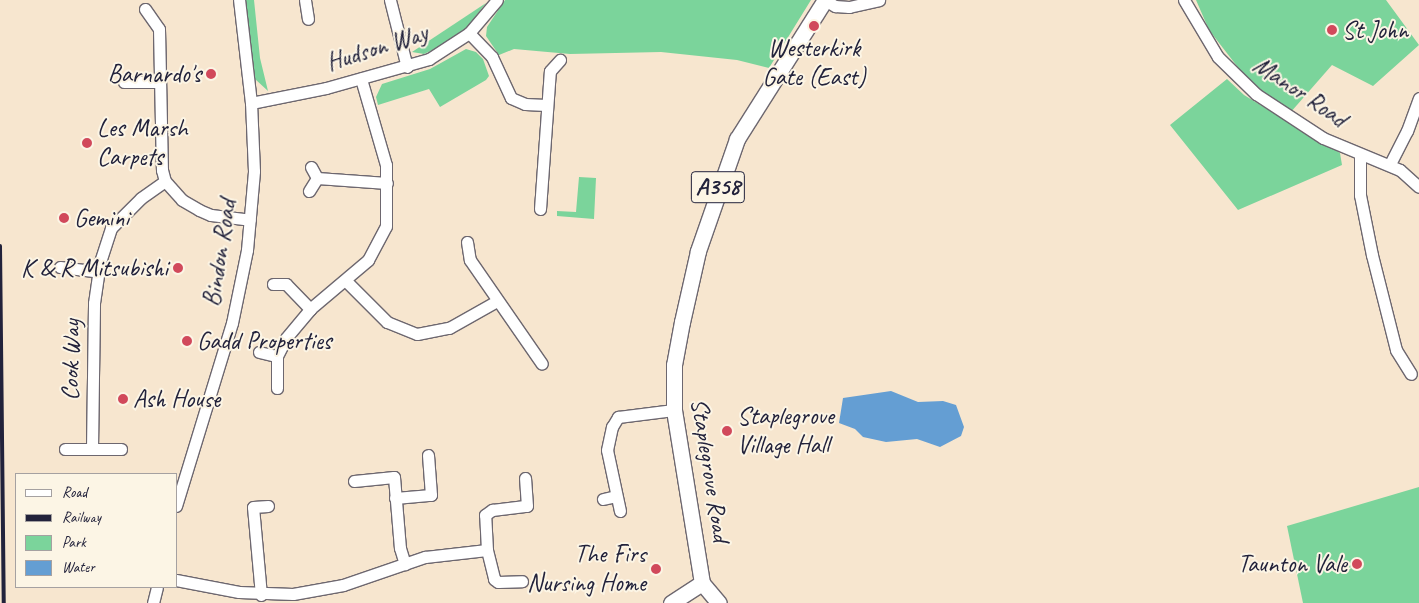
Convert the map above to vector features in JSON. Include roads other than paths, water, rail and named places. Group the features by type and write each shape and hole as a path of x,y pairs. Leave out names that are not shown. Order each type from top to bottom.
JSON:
{"main road":[{"name":"Staplegrove Road","path":"702,583 674,410 674,365 682,322 698,250 723,174 753,111 825,0"},
{"path":"671,603 702,583 719,603"}],"street":[{"name":"Bindon Road","path":"178,499 232,323 250,220 254,171 251,103 239,0"},
{"path":"305,0 308,19"},
{"path":"390,0 407,67"},
{"name":"Hudson Way","path":"251,103 361,79 407,67 435,56 469,33 497,0"},
{"path":"825,0 835,6 849,7 879,0"},
{"name":"Manor Road","path":"1184,0 1205,39 1244,84 1323,138 1360,154 1390,164 1419,187"},
{"path":"145,9 159,29 162,170 165,181 182,200 199,210 211,215 250,220"},
{"path":"469,33 492,57 511,98 525,104 546,105"},
{"path":"540,209 546,105 550,71 560,60"},
{"path":"277,388 277,356 286,338 310,309 346,281 368,260 379,243 386,226 386,164 361,79"},
{"path":"124,82 160,82"},
{"path":"1390,164 1407,132 1419,98"},
{"path":"1360,154 1360,195 1372,255 1396,350 1411,374"},
{"path":"311,167 317,178"},
{"path":"317,178 387,183"},
{"path":"309,192 317,178"},
{"name":"Cook Way","path":"92,449 94,303 98,272 106,240 119,217 165,181"},
{"path":"467,242 470,260 542,364"},
{"path":"60,267 98,272"},
{"path":"346,281 387,322 417,334 449,328 497,301"},
{"path":"273,284 286,284 310,309"},
{"path":"259,352 277,356"},
{"path":"620,511 606,450 612,426 618,418 674,410"},
{"path":"65,449 121,449"},
{"path":"395,498 431,495 428,455"},
{"path":"354,481 394,477 400,548 405,564"},
{"path":"522,581 498,582 494,579 487,550 485,515 492,510 527,506 525,478"},
{"path":"603,499 616,496"},
{"path":"261,595 253,507 268,506"},
{"path":"178,580 261,595 293,598 343,585 425,557 487,550"},
{"path":"154,603 157,588"}],"water":[{"path":"891,391 918,402 943,401 956,405 964,427 961,436 940,447 917,439 886,442 863,437 855,429 839,423 843,398"}],"railway":[{"path":"0,246 4,603"}],"place":[{"name":"Westerkirk Gate (East)","path":"814,26"},
{"name":"St John","path":"1332,30"},
{"name":"Barnardo's","path":"211,74"},
{"name":"Les Marsh Carpets","path":"87,143"},
{"name":"Gemini","path":"64,218"},
{"name":"K & R Mitsubishi","path":"178,268"},
{"name":"Gadd Properties","path":"187,341"},
{"name":"Ash House","path":"123,399"},
{"name":"Staplegrove Village Hall","path":"727,431"},
{"name":"Taunton Vale","path":"1357,564"},
{"name":"The Firs Nursing Home","path":"656,569"}]}
